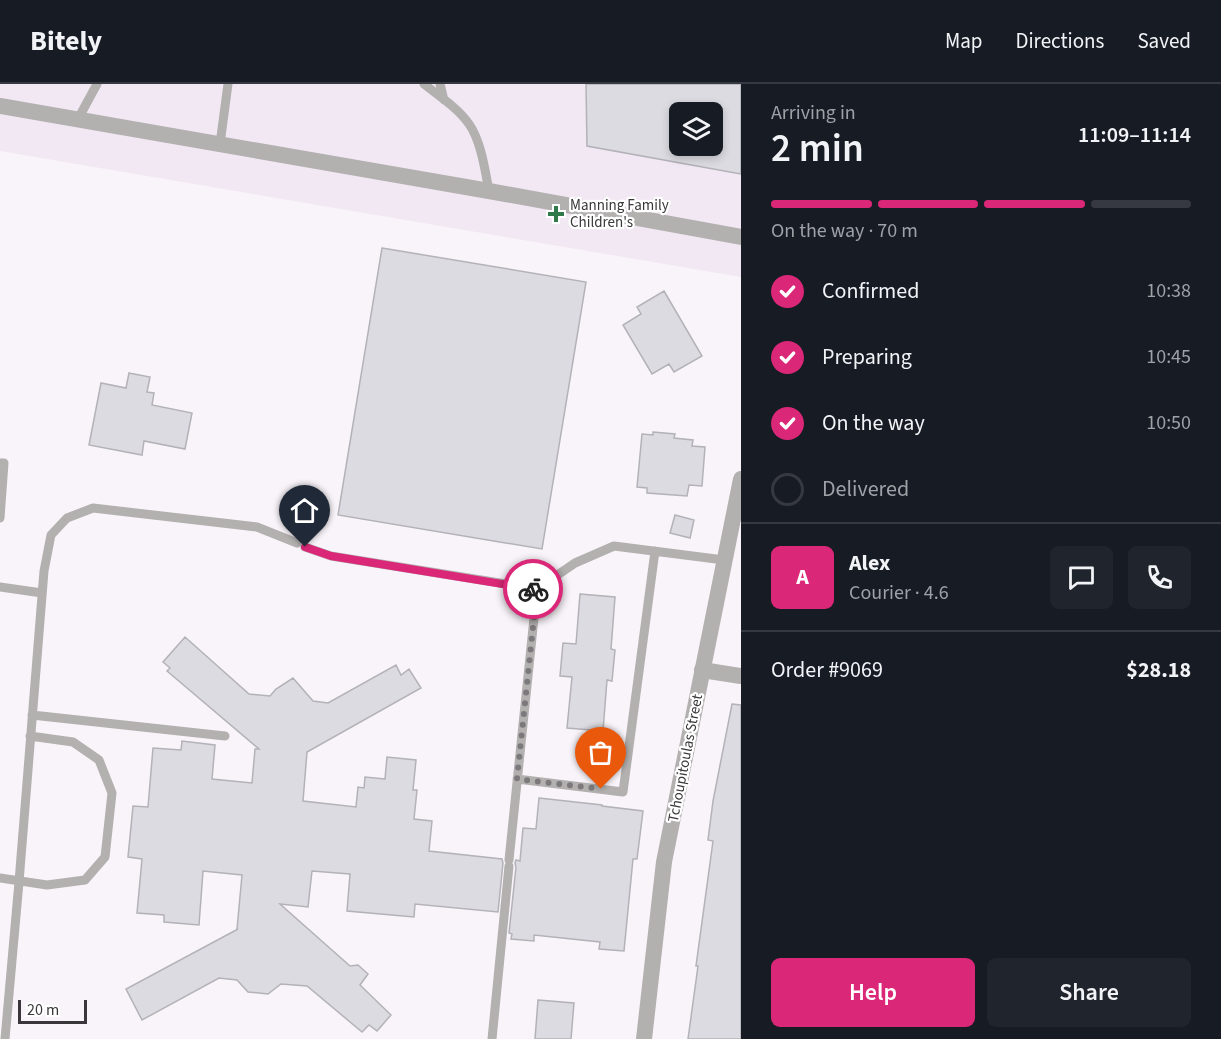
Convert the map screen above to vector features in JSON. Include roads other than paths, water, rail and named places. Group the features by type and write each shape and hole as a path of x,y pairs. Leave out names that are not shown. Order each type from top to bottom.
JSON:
{"street":[{"path":"0,106 741,237"},
{"name":"Tchoupitoulas Street","path":"644,1039 664,862 741,479"},
{"path":"702,670 741,676"}],"lane":[{"path":"78,119 97,84"},
{"path":"220,144 228,84"},
{"path":"424,84 461,114 470,125 476,138 489,191"},
{"path":"440,84 444,100"},
{"path":"0,463 4,464 0,518"},
{"path":"5,1039 44,571 51,535 67,518 93,508 257,527 331,556 537,589 575,563 614,546 724,560"},
{"path":"517,779 622,792 655,551"},
{"path":"0,586 42,593"},
{"path":"492,1039 537,589"},
{"path":"32,715 225,736"},
{"path":"0,878 47,885 85,880 105,857 112,793 99,760 73,742 30,736"}],"place":[{"name":"Manning Family Children's","path":"556,214"}]}
